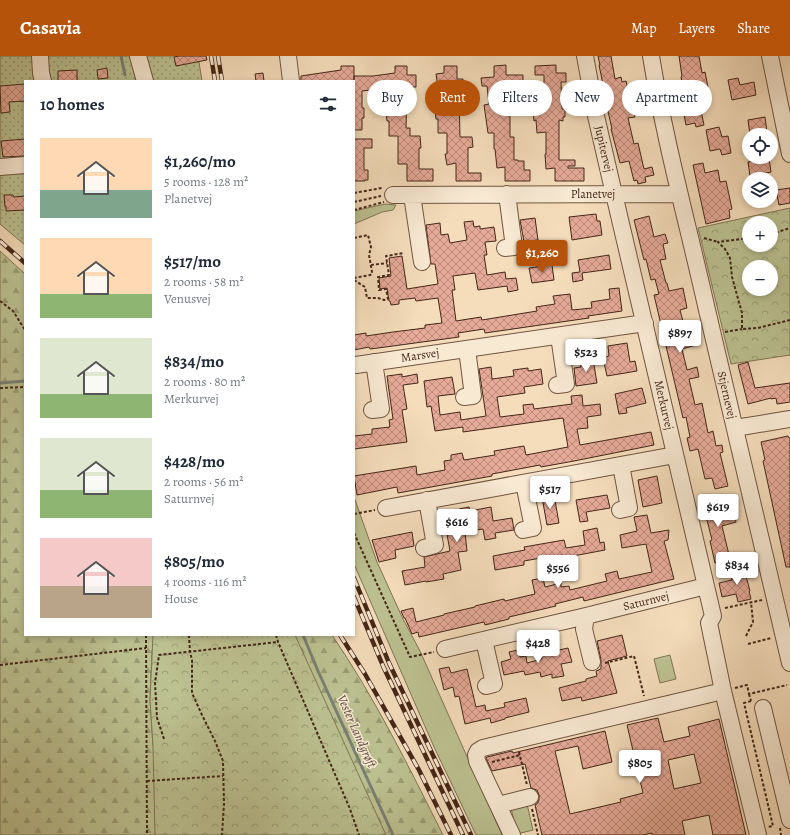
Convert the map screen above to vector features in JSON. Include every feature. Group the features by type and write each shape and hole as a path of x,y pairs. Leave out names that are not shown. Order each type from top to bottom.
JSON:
{"street":[{"path":"40,56 43,80"},
{"path":"138,56 144,80"},
{"path":"288,56 291,80"},
{"name":"Jupitervej","path":"585,56 596,116 614,194"},
{"name":"Stjernevej","path":"651,56 679,194 790,663"},
{"path":"770,56 790,154"},
{"path":"0,167 24,165"},
{"path":"412,194 422,262"},
{"name":"Planetvej","path":"389,198 412,194 679,194"},
{"path":"505,248 514,247 507,194"},
{"name":"Merkurvej","path":"614,194 713,613 709,623 729,689 758,835"},
{"name":"Marsvej","path":"356,365 645,324"},
{"path":"557,385 566,384 559,336"},
{"path":"464,397 473,396 467,349"},
{"path":"372,410 381,409 374,362"},
{"path":"735,428 790,419"},
{"path":"386,508 675,455"},
{"path":"620,510 629,508 621,465"},
{"path":"523,530 533,528 524,483"},
{"path":"424,548 435,545 427,500"},
{"name":"Saturnvej","path":"444,649 706,586"},
{"path":"586,616 584,629 592,662"},
{"path":"484,640 494,684 486,686"},
{"path":"512,835 479,765 476,755 478,751 483,748 729,689"},
{"path":"757,705 790,820"},
{"path":"498,805 530,797"}],"path":[{"path":"355,193 386,187 389,198"},
{"path":"355,202 386,195 389,198"},
{"path":"355,210 389,198"},
{"path":"778,232 790,228"},
{"path":"355,238 368,235 371,247 369,255 372,272 371,274 355,279"},
{"path":"742,239 718,242 725,249 730,258 732,277 742,313 742,329"},
{"path":"355,280 365,288 367,298 388,300 386,289 379,290 378,277 389,275 386,256 404,252"},
{"path":"371,266 387,263"},
{"path":"0,301 13,311 24,328"},
{"path":"713,335 742,329 758,328 790,320"},
{"path":"0,388 24,386"},
{"path":"355,514 386,508"},
{"path":"355,534 410,657 444,649"},
{"path":"713,613 751,602 753,622 746,636"},
{"path":"748,644 783,635"},
{"path":"146,636 147,835"},
{"path":"189,636 192,660 192,693 202,716 216,741 223,761 224,803 222,835"},
{"path":"276,636 350,809 359,835"},
{"path":"164,739 157,718 155,683 159,655 278,642"},
{"path":"0,664 146,648"},
{"path":"592,662 593,666 634,656 647,709"},
{"path":"729,689 747,685 749,694 787,685"},
{"path":"757,705 744,703 773,826"},
{"path":"479,765 520,756"},
{"path":"147,781 223,776"}],"green space":[{"path":"0,56 198,56 202,80 24,80 24,244 0,224"},
{"path":"385,204 396,205 393,210 382,212 355,224 355,211"},
{"path":"790,208 790,355 731,364 698,228 742,218 742,252 778,252 778,216 753,216"},
{"path":"0,251 24,273 24,636 246,636 152,650 150,700 153,746 277,636 333,636 377,708 443,835 0,835"},
{"path":"355,500 377,562 403,619 420,651 502,835 476,835 434,747 355,566"},
{"path":"153,636 295,636 386,835 155,835 153,746 150,700"},
{"path":"670,655 676,679 660,683 654,659"},
{"path":"527,804 533,830 517,834 511,808"}],"building":[{"path":"206,56 207,60 176,66 174,57"},
{"path":"598,56 611,56 615,79 621,77 622,116 635,116 628,118 634,144 638,143 644,169 652,167 654,175 645,177 646,182 638,184 637,180 634,181 629,161 620,163 609,116 614,116 614,80 602,80"},
{"path":"679,56 699,56 702,73 705,72 707,80 682,80"},
{"path":"506,65 506,75 523,75 523,80 488,80 488,95 487,86 482,86 481,78 494,77 494,66"},
{"path":"556,65 556,73 566,73 566,80 560,80 560,116 565,117 563,117 563,121 559,120 559,160 575,160 575,166 568,166 568,168 584,168 584,181 555,181 555,168 546,169 546,132 537,133 536,120 534,121 534,116 552,116 552,80 544,80 544,75 535,75 535,66"},
{"path":"341,66 354,66 354,80 301,80 301,76 341,70"},
{"path":"395,66 407,66 407,75 416,75 416,80 367,80 367,90 362,91 362,108 364,108 364,118 362,118 362,130 355,130 354,76 373,76 395,73"},
{"path":"444,66 457,66 457,79 463,80 437,80 436,74 444,73"},
{"path":"107,68 108,78 98,79 97,70"},
{"path":"77,70 77,80 58,80 58,71"},
{"path":"263,73 264,80 256,80 255,74"},
{"path":"738,78 740,85 754,82 756,95 732,100 728,80"},
{"path":"24,84 24,101 9,102 10,112 1,113 0,86"},
{"path":"488,104 488,116 510,116 510,137 514,137 514,160 524,161 524,170 530,170 530,181 505,181 505,167 497,168 494,149 494,133 488,133 484,105"},
{"path":"387,116 406,116 406,128 410,128 410,136 420,136 421,148 419,148 419,169 433,169 433,181 407,181 407,164 398,164 398,136 389,136 389,121 387,121"},
{"path":"436,116 460,116 460,137 472,137 473,147 468,148 468,173 481,173 481,181 456,181 456,163 447,165 445,154 447,154 447,133 438,133 438,119 436,119"},
{"path":"684,116 702,116 704,125 696,127 695,123 686,125"},
{"path":"765,117 766,128 749,128 748,120"},
{"path":"719,127 722,137 728,136 731,153 722,155 720,149 710,151 706,130"},
{"path":"24,139 24,156 3,157 1,141"},
{"path":"355,139 372,139 372,148 364,148 364,170 368,170 368,180 355,181"},
{"path":"703,163 705,173 718,170 720,182 726,181 732,209 729,210 730,218 706,224 693,165"},
{"path":"748,164 770,164 771,172 749,172"},
{"path":"790,188 790,203 779,205 778,190"},
{"path":"4,195 13,195 14,197 24,196 24,210 6,211"},
{"path":"596,214 597,221 600,221 602,235 572,240 569,217"},
{"path":"649,216 654,237 665,234 668,243 663,244 666,259 660,260 669,291 683,288 687,308 680,310 687,337 694,335 696,345 682,349 687,370 697,367 699,377 689,379 695,405 702,403 708,433 713,431 716,446 722,445 723,452 720,453 728,486 715,489 712,478 705,479 698,449 690,451 687,438 690,437 686,417 683,418 654,295 659,294 655,279 651,280 646,259 644,260 634,220"},
{"path":"535,218 538,240 524,242 520,220"},
{"path":"473,221 474,227 480,226 480,229 494,227 496,241 485,242 487,255 484,255 487,275 505,272 506,279 516,278 518,290 508,292 507,286 478,290 475,273 453,276 455,290 452,290 456,321 481,317 482,320 537,311 536,307 555,304 553,296 570,294 572,310 592,308 591,302 610,299 609,289 619,288 622,311 588,316 589,318 485,333 484,329 458,333 459,337 355,350 355,335 366,333 366,336 425,328 425,325 442,323 438,298 416,301 415,298 399,300 399,304 391,305 387,288 380,289 379,278 391,276 389,258 402,256 407,289 438,284 435,264 431,264 426,225 440,223 441,235 448,234 450,243 467,240 464,222"},
{"path":"609,255 611,269 582,273 583,280 573,282 572,273 580,272 578,260"},
{"path":"552,265 554,280 532,283 529,268"},
{"path":"627,343 630,362 635,361 637,371 607,376 603,358 609,356 608,346"},
{"path":"593,359 597,383 576,386 574,368 581,367 580,361"},
{"path":"748,362 755,388 790,383 790,402 777,404 776,398 771,398 748,404 738,365"},
{"path":"491,367 492,379 514,376 513,370 528,368 528,371 541,369 543,384 524,387 525,393 497,397 500,417 524,414 523,405 533,404 534,409 572,404 571,396 582,395 583,406 600,404 601,415 587,417 588,428 577,429 580,445 651,432 654,445 541,467 540,465 492,474 492,476 398,493 397,487 357,495 355,476 416,466 417,475 445,470 444,461 451,460 451,455 462,453 464,460 495,455 494,451 524,446 526,455 568,447 563,418 463,432 463,427 435,431 431,406 427,407 424,381 452,377 455,394 438,396 440,415 460,412 461,420 486,416 479,369"},
{"path":"402,374 402,377 417,374 418,383 403,385 407,409 402,410 407,442 355,449 355,436 372,434 372,429 390,427 389,420 393,419 387,376"},
{"path":"642,388 646,403 626,408 627,413 619,414 615,394"},
{"path":"788,436 790,438 790,567 786,567 763,461 765,460 761,442"},
{"path":"657,476 662,503 643,507 638,480"},
{"path":"554,495 559,523 547,525 542,497"},
{"path":"607,495 610,508 586,512 588,521 580,522 576,500"},
{"path":"715,497 718,511 733,507 736,522 722,526 730,559 715,563 710,541 712,540 702,500"},
{"path":"469,507 470,511 491,507 493,521 512,518 514,530 495,533 496,538 485,540 483,529 465,532 467,551 458,552 461,570 443,574 444,579 405,585 402,571 425,567 424,557 450,551 446,529 443,530 440,516 459,513 459,509"},
{"path":"647,515 651,533 669,530 668,540 664,541 674,579 584,601 583,597 555,604 556,606 509,617 509,619 485,625 484,622 419,637 418,632 412,634 401,611 413,608 416,622 504,599 505,601 535,594 532,580 543,578 545,587 561,583 561,587 569,586 570,590 607,581 605,574 617,571 619,579 652,572 646,544 622,548 620,535 637,531 634,517"},
{"path":"597,528 600,543 604,542 605,550 563,559 562,555 524,561 524,565 495,570 493,556 525,550 524,547 564,540 566,548 585,545 583,531"},
{"path":"412,532 414,546 395,550 396,558 379,562 372,540"},
{"path":"744,569 751,599 738,602 736,594 722,597 719,583 732,580 730,573"},
{"path":"622,635 627,656 608,661 617,693 582,701 581,697 562,701 559,688 586,681 586,679 597,676 596,671 601,669 601,660 597,641"},
{"path":"568,648 572,662 561,664 564,676 552,678 552,674 541,677 540,672 525,675 524,671 504,675 501,662 511,659 509,652 518,650 520,657 526,656 527,663 542,659 541,654"},
{"path":"449,667 451,673 467,669 476,707 485,705 486,711 505,707 504,703 526,698 529,712 491,723 490,718 465,724 459,696 455,697 453,687 444,690 439,669"},
{"path":"658,718 664,742 690,736 688,727 719,719 746,835 713,835 709,815 682,821 685,835 652,835 652,833 643,835 542,835 535,805 539,800 539,795 537,790 531,788 525,764 492,771 486,758 605,731 612,762 583,769 578,746 555,751 570,814 621,802 620,799 643,793 627,725","holes":["694,754 701,783 674,789 668,760"]}],"waterway":[{"name":"Vester Landgrøft","path":"121,56 125,75"},
{"path":"0,383 24,381"},
{"name":"Vester Landgrøft","path":"303,636 393,835"}],"railway":[{"path":"211,56 215,80"},
{"path":"218,56 222,80"},
{"path":"0,241 24,262"},
{"path":"355,580 389,663 471,835"},
{"path":"355,599 383,666 463,835"},
{"path":"341,636 365,674 419,770 451,835"}]}
